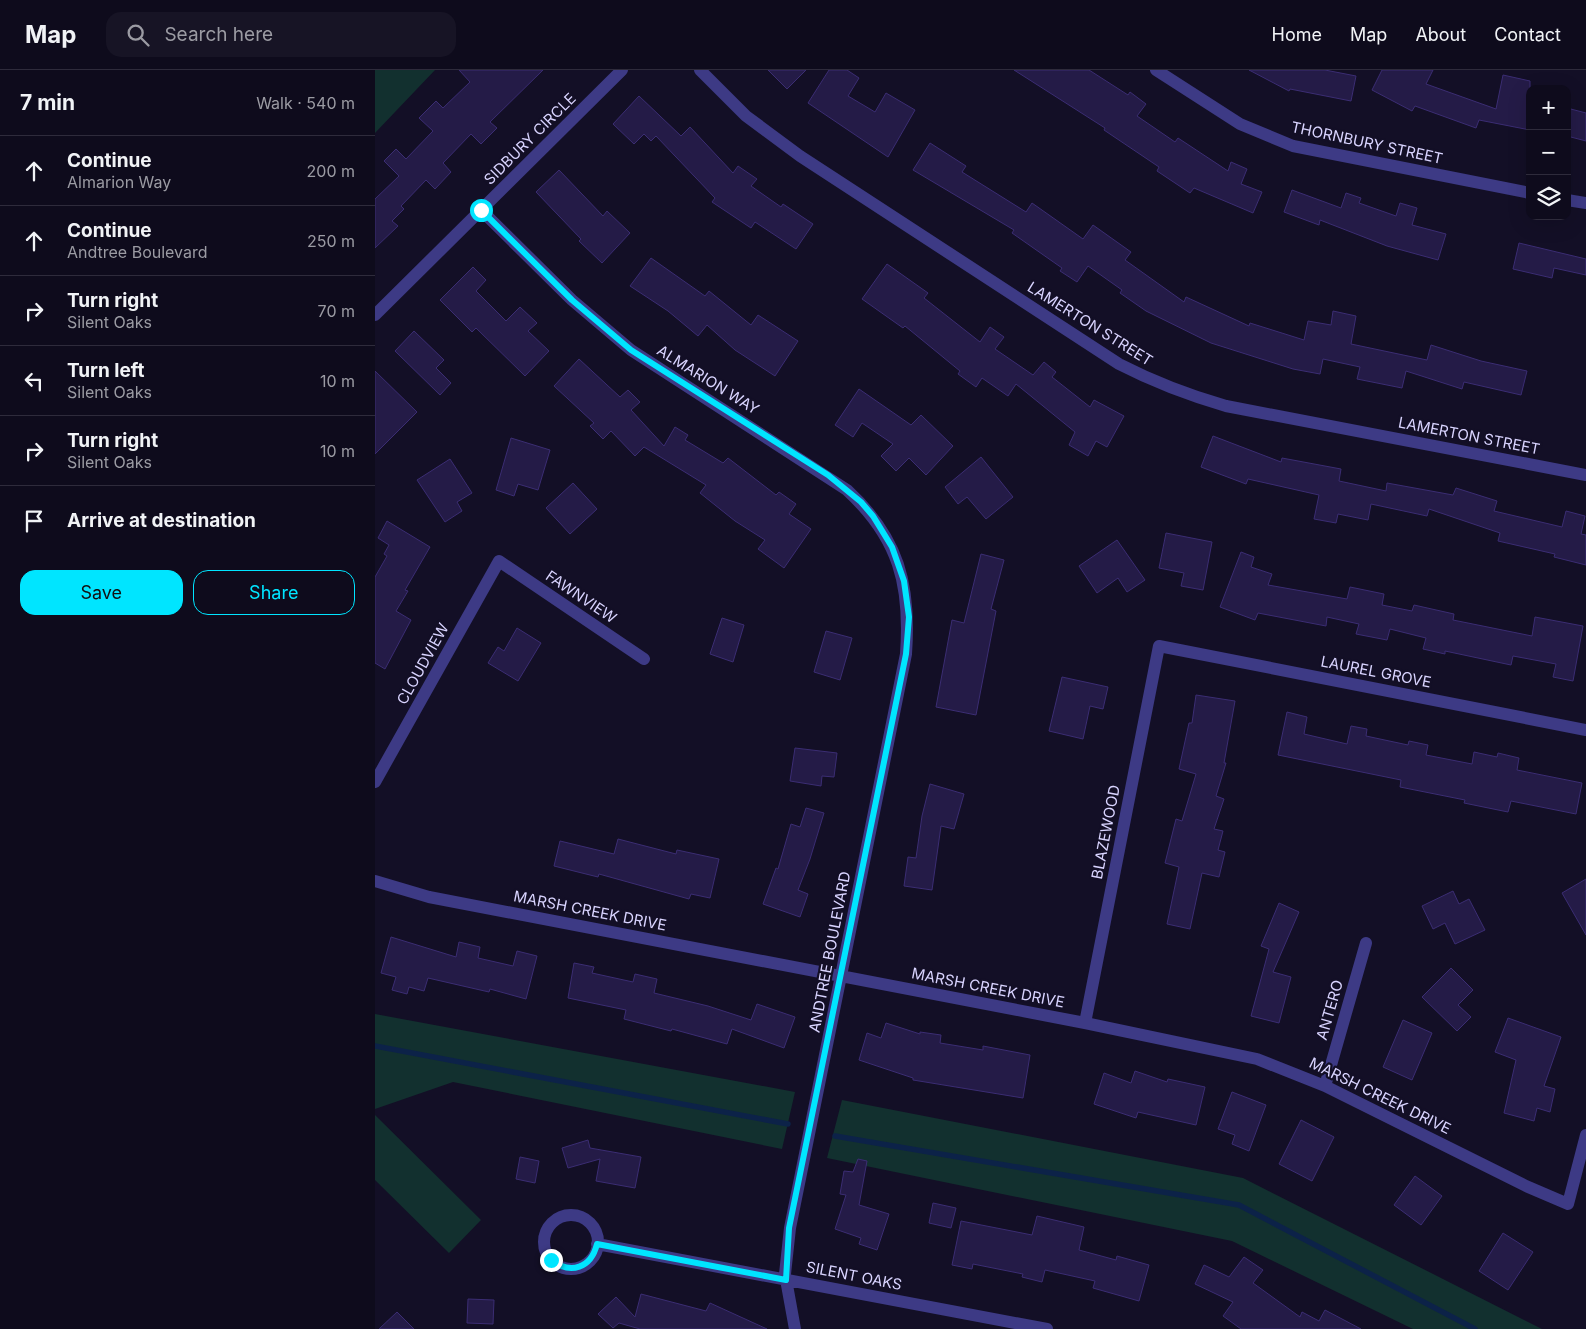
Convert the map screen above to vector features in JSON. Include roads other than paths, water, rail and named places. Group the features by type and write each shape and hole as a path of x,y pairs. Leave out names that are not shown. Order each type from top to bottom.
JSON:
{"street":[{"name":"SIDBURY CIRCLE","path":"375,315 622,70"},
{"name":"LAMERTON STREET","path":"700,70 746,116 800,156 1119,364 1151,380 1188,395 1226,406 1586,475"},
{"name":"THORNBURY STREET","path":"1156,70 1240,124 1293,146 1526,192"},
{"path":"1571,201 1586,203"},
{"name":"ALMARION WAY","path":"481,210 572,300 631,350 847,490 873,516 883,531 892,547 904,581"},
{"name":"FAWNVIEW","path":"499,561 644,659"},
{"name":"CLOUDVIEW","path":"375,782 499,561"},
{"name":"ANDTREE BOULEVARD","path":"795,1329 786,1280 789,1228 842,976 906,654 909,617 904,581"},
{"name":"LAUREL GROVE","path":"1159,646 1586,730"},
{"name":"BLAZEWOOD","path":"1085,1023 1159,646"},
{"name":"MARSH CREEK DRIVE","path":"375,881 429,897 1085,1023 1257,1059 1325,1086 1525,1186 1568,1204 1586,1135"},
{"name":"ANTERO","path":"1325,1086 1366,943"},
{"path":"572,1215 582,1218 591,1224 597,1244 595,1254 589,1262 580,1268 569,1269 559,1266 551,1260 545,1251 544,1241 546,1230 553,1222 561,1217 572,1215"},
{"name":"SILENT OAKS","path":"597,1244 1047,1329"}],"waterway":[{"path":"375,1046 788,1124"},
{"path":"835,1136 1239,1205 1475,1329"}]}
